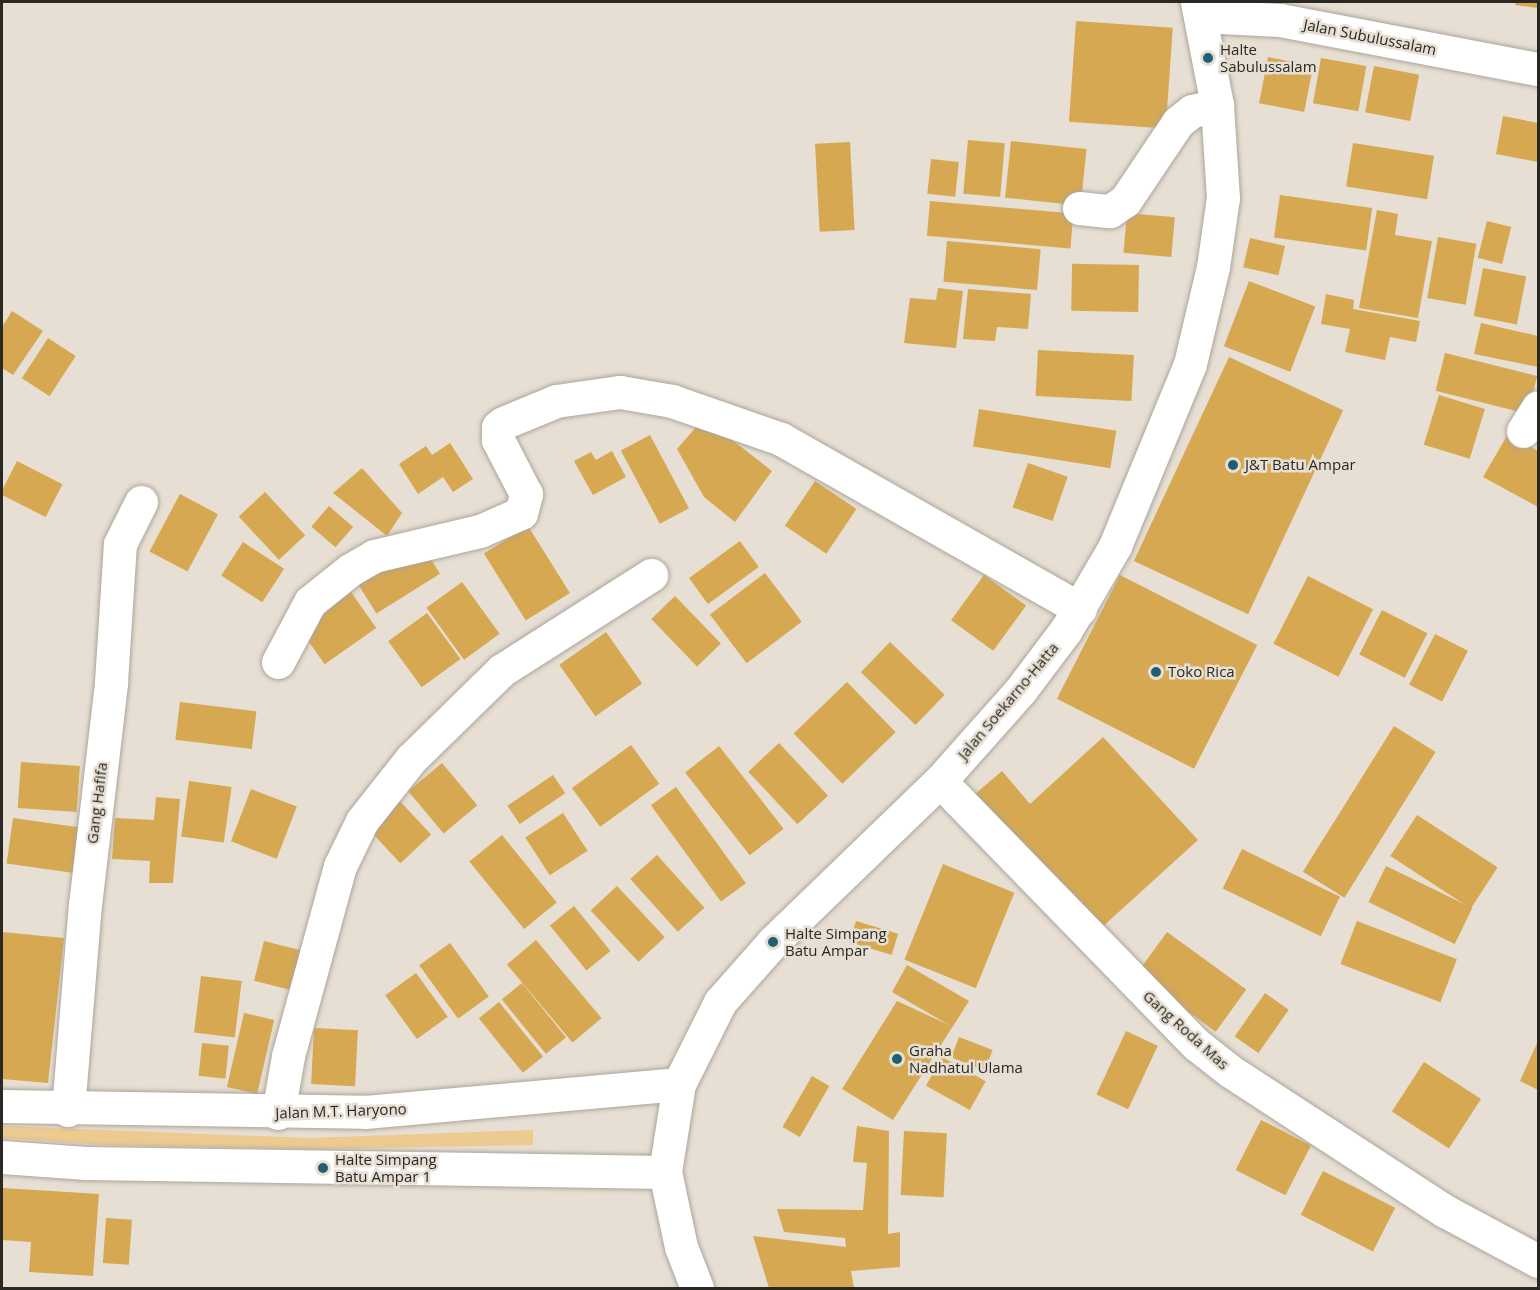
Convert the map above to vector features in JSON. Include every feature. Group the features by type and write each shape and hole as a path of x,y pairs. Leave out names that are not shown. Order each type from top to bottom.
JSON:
{"main road":[{"name":"Jalan Subulussalam","path":"1198,9 1280,20 1539,69"},
{"name":"Jalan Soekarno-Hatta","path":"697,1288 681,1248 665,1172 679,1084 720,1002 773,942 940,781 1020,691 1080,609 1115,546 1190,364 1213,267 1223,198 1217,105 1198,9"},
{"path":"1078,208 1110,211 1125,201 1178,122 1192,111 1217,105"},
{"path":"278,662 310,602 350,570 374,556 480,531 521,513 526,494 498,440 498,427 503,423 556,401 620,392 672,400 781,439 1080,609"},
{"name":"Gang Hafifa","path":"68,1110 85,905 111,682 120,544 141,502"},
{"path":"278,1113 288,1056 340,866 362,821 411,759 502,670 651,575"},
{"name":"Gang Roda Mas","path":"940,781 1197,1045 1230,1071 1445,1210 1539,1261"},
{"name":"Jalan M.T. Haryono","path":"2,1106 68,1110 365,1112 679,1084"},
{"path":"2,1157 86,1163 665,1172"}],"shaded area":[{"path":"2,1126 309,1138 533,1130 533,1145 311,1149 105,1145 2,1138"}],"building":[{"path":"1516,2 1538,2 1538,8 1515,5"},
{"path":"1076,21 1173,28 1166,129 1069,122"},
{"path":"1268,57 1313,66 1304,112 1259,103"},
{"path":"1321,58 1366,66 1358,111 1313,103"},
{"path":"1374,66 1419,75 1410,121 1365,112"},
{"path":"1503,116 1538,123 1538,162 1496,154"},
{"path":"968,140 1005,143 1000,197 963,194"},
{"path":"1011,141 1087,149 1081,206 1005,198"},
{"path":"850,142 855,230 820,232 815,144"},
{"path":"1353,143 1434,156 1427,199 1346,186"},
{"path":"931,159 959,162 955,197 927,194"},
{"path":"1280,195 1372,208 1366,251 1274,238"},
{"path":"930,201 1073,214 1070,248 927,236"},
{"path":"1377,210 1398,214 1395,235 1432,241 1418,318 1359,308"},
{"path":"1127,213 1175,217 1171,257 1124,253"},
{"path":"1487,221 1511,227 1502,264 1478,258"},
{"path":"1438,237 1476,244 1466,305 1427,298"},
{"path":"1250,238 1285,246 1278,275 1243,267"},
{"path":"947,241 1041,249 1037,290 943,282"},
{"path":"1072,264 1139,265 1138,312 1071,311"},
{"path":"1483,268 1526,276 1517,324 1474,316"},
{"path":"1249,281 1315,306 1290,372 1224,346"},
{"path":"938,288 963,291 956,348 904,343 910,298 936,300"},
{"path":"968,289 1031,294 1028,329 997,327 995,341 963,339"},
{"path":"1326,294 1354,300 1353,309 1420,321 1416,342 1390,337 1385,360 1345,352 1350,329 1321,324"},
{"path":"12,311 43,331 13,375 2,368 2,327"},
{"path":"1481,323 1538,336 1538,367 1474,354"},
{"path":"48,338 76,356 50,396 22,378"},
{"path":"1038,350 1134,355 1131,401 1036,396"},
{"path":"1445,353 1537,376 1528,414 1436,391"},
{"path":"1229,357 1343,410 1248,614 1134,561"},
{"path":"1439,395 1485,409 1470,459 1424,445"},
{"path":"979,409 1116,431 1110,468 973,447"},
{"path":"704,418 772,471 735,522 704,497 677,449"},
{"path":"1508,434 1538,451 1538,507 1483,477"},
{"path":"650,435 689,508 660,524 621,450"},
{"path":"450,443 473,479 453,492 443,477 418,494 399,464 426,446 432,455"},
{"path":"612,451 626,477 593,495 574,461 591,452 596,460"},
{"path":"17,461 62,484 46,517 2,495"},
{"path":"1028,463 1068,477 1052,521 1013,507"},
{"path":"362,468 402,513 387,536 333,493"},
{"path":"815,481 856,509 826,554 785,526"},
{"path":"265,492 305,535 279,560 239,517"},
{"path":"180,494 218,514 187,572 149,551"},
{"path":"329,506 353,527 335,547 311,526"},
{"path":"528,526 570,593 526,621 484,554"},
{"path":"740,541 759,567 708,604 689,578"},
{"path":"243,542 284,569 262,602 221,576"},
{"path":"422,545 440,574 376,614 358,585"},
{"path":"765,573 802,622 747,663 710,615"},
{"path":"984,575 1026,606 993,651 951,620"},
{"name":"Toko Rica","path":"1120,575 1257,645 1194,769 1057,699"},
{"path":"1308,576 1373,609 1339,677 1273,644"},
{"path":"462,582 500,634 464,660 426,608"},
{"path":"351,592 376,628 325,664 299,628"},
{"path":"675,596 721,643 697,666 651,619"},
{"path":"1382,610 1427,633 1405,678 1359,655"},
{"path":"427,613 461,659 422,687 388,641"},
{"path":"606,632 642,684 595,716 559,665"},
{"path":"1435,634 1468,651 1442,702 1409,685"},
{"path":"890,642 945,695 915,725 861,672"},
{"path":"847,682 896,732 842,784 794,733"},
{"path":"180,702 256,711 252,749 175,740"},
{"path":"1394,726 1436,752 1344,898 1303,872"},
{"path":"1103,737 1198,840 1100,929 968,800 1002,771 1030,804"},
{"path":"779,743 828,796 797,824 748,772"},
{"path":"631,745 659,784 600,827 572,788"},
{"path":"719,746 784,829 750,855 685,772"},
{"path":"21,762 80,766 77,812 18,808"},
{"path":"442,763 477,805 444,833 408,791"},
{"path":"553,775 565,793 520,824 507,806"},
{"path":"189,781 232,787 224,842 181,836"},
{"path":"676,787 746,883 721,901 651,805"},
{"path":"251,789 297,807 277,859 231,841"},
{"path":"156,797 180,799 173,883 149,883 150,861 112,859 115,818 154,820"},
{"path":"397,798 431,835 400,863 366,827"},
{"path":"563,813 588,851 550,875 525,838"},
{"path":"1417,815 1498,867 1471,908 1390,856"},
{"path":"13,818 80,827 74,873 7,864"},
{"path":"502,835 557,903 524,929 469,861"},
{"path":"1242,849 1340,897 1321,936 1223,889"},
{"path":"657,855 705,908 678,932 630,879"},
{"path":"943,864 1014,893 976,988 904,959"},
{"path":"1386,866 1472,908 1455,944 1368,902"},
{"path":"617,886 665,937 638,962 591,911"},
{"path":"574,906 611,951 586,971 550,926"},
{"path":"856,921 898,934 892,955 850,942"},
{"path":"1357,921 1457,959 1440,1002 1341,964"},
{"path":"2,932 64,938 48,1083 2,1079"},
{"path":"1167,932 1246,990 1216,1032 1136,974"},
{"path":"536,940 602,1018 572,1043 507,964"},
{"path":"264,941 301,950 291,990 254,981"},
{"path":"450,943 489,996 458,1019 419,965"},
{"name":"Graha Nadhatul Ulama","path":"907,965 969,1001 893,1120 842,1089 897,1001 949,1025 892,992"},
{"path":"416,973 448,1017 417,1039 385,995"},
{"path":"201,976 242,981 235,1038 194,1033"},
{"path":"522,983 566,1037 546,1054 502,999"},
{"path":"1265,993 1289,1010 1258,1053 1235,1036"},
{"path":"499,1002 543,1056 523,1073 479,1018"},
{"path":"244,1013 274,1020 257,1094 227,1087"},
{"path":"314,1028 358,1030 355,1086 311,1084"},
{"path":"1126,1031 1158,1046 1128,1109 1096,1094"},
{"path":"959,1037 993,1050 985,1070 951,1058"},
{"path":"1538,1041 1538,1090 1520,1081"},
{"path":"202,1043 229,1046 225,1079 199,1076"},
{"path":"942,1057 986,1081 970,1110 926,1086"},
{"path":"1424,1062 1481,1099 1449,1149 1392,1111"},
{"path":"812,1076 829,1086 800,1137 782,1127"},
{"path":"1261,1120 1311,1145 1285,1195 1236,1170"},
{"path":"857,1126 889,1131 888,1234 900,1232 900,1267 851,1271 854,1288 769,1288 753,1236 846,1247 845,1238 784,1232 777,1209 863,1210 867,1163 853,1162"},
{"path":"904,1131 947,1133 944,1197 901,1195"},
{"path":"1323,1171 1395,1208 1373,1251 1301,1215"},
{"path":"3,1188 99,1194 93,1276 29,1272 31,1242 2,1240"},
{"path":"106,1218 132,1220 129,1265 103,1263"}],"place":[{"name":"Halte Sabulussalam","path":"1208,58"},
{"name":"J&T Batu Ampar","path":"1233,465"},
{"name":"Toko Rica","path":"1156,672"},
{"name":"Halte Simpang Batu Ampar","path":"773,942"},
{"name":"Graha Nadhatul Ulama","path":"897,1059"},
{"name":"Halte Simpang Batu Ampar 1","path":"323,1168"}]}
